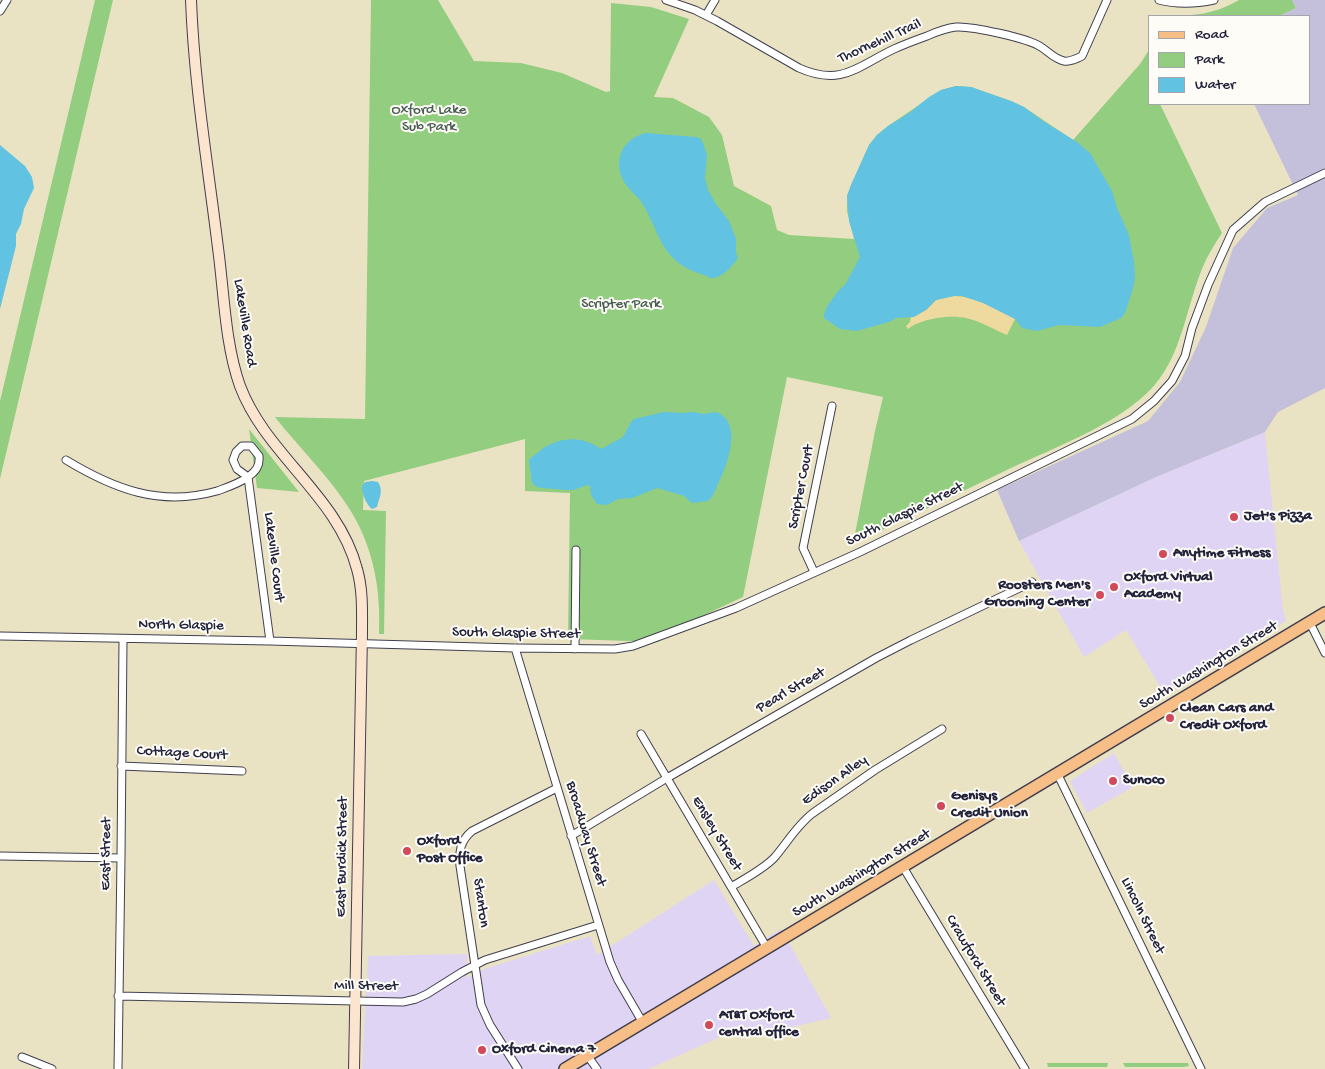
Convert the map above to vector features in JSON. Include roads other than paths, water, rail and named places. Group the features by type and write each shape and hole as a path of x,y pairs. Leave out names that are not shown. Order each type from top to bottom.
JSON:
{"main road":[{"name":"Lakeville Road","path":"191,0 198,82 229,335 235,369 244,395 258,421 322,502 345,536 355,560 361,586 362,645"},
{"name":"South Washington Street","path":"565,1069 1058,775 1325,613"},
{"name":"East Burdick Street","path":"354,1069 362,645"}],"street":[{"path":"0,11 7,0"},
{"name":"Thornehill Trail","path":"666,0 706,15 799,68 813,74 838,76 855,71 894,49 939,31 955,27 973,28 1032,43 1042,47 1059,60 1070,61 1082,56 1107,0"},
{"path":"706,15 715,0"},
{"path":"1159,0 1174,4 1200,3 1214,0"},
{"name":"South Glaspie Street","path":"362,645 575,649 615,649 632,646 736,608 880,542 1132,419 1154,401 1172,381 1185,356 1192,328 1208,285 1233,230 1265,202 1325,173"},
{"name":"Scripter Court","path":"814,572 803,548 832,406"},
{"path":"66,460 113,485 132,491 160,496 185,497 239,484 255,472 260,464 260,456 251,446 242,446 236,452 233,460 237,469 248,477"},
{"name":"Lakeville Court","path":"248,477 270,641"},
{"path":"575,649 576,550"},
{"name":"Pearl Street","path":"571,836 667,778 876,658 1032,582"},
{"path":"1306,625 1325,653"},
{"name":"North Glaspie","path":"0,636 270,641 362,645"},
{"name":"East Street","path":"118,1069 123,639"},
{"name":"Broadway Street","path":"516,648 571,836 614,972 643,1023"},
{"name":"Edison Alley","path":"731,887 760,870 774,858 804,821 813,813 874,770 942,728"},
{"name":"Ensley Street","path":"641,734 767,948"},
{"name":"Cottage Court","path":"121,766 242,771"},
{"name":"Lincoln Street","path":"1058,775 1201,1069"},
{"name":"Stanton","path":"518,1069 485,1015 480,1000 459,852 461,843 466,836 477,828 557,788"},
{"path":"0,856 121,858"},
{"name":"Crawford Street","path":"903,867 1025,1069"},
{"name":"Mill Street","path":"118,996 403,1002 416,999 485,960 598,924"},
{"path":"587,1055 597,1069"},
{"path":"22,1057 52,1069"}],"water":[{"path":"956,86 971,87 1024,107 1077,142 1090,153 1112,191 1129,235 1135,277 1125,313 1121,318 1100,327 1059,325 1037,331 1022,328 1015,319 983,303 962,296 954,296 936,300 926,310 914,317 896,318 889,322 857,331 840,329 824,318 828,305 845,285 860,257 849,221 847,196 869,145 888,126 909,113 929,97 941,90"},
{"path":"646,133 701,139 707,155 705,178 708,190 729,221 736,239 738,258 719,277 712,278 687,268 669,254 639,198 622,178 619,162 624,147 637,136"},
{"path":"0,145 25,166 32,177 34,188 24,209 21,224 16,234 16,246 0,309"},
{"path":"664,412 704,414 716,412 724,417 729,425 731,445 729,456 722,476 712,497 708,501 692,503 684,496 657,488 632,498 618,499 607,505 597,504 591,495 590,486 588,485 573,490 566,490 537,487 532,483 529,460 548,445 571,439 586,442 601,449 623,437 634,419"},
{"path":"365,482 378,482 381,491 377,507 372,509 365,499 362,486"}],"place":[{"name":"Jet's Pizza","path":"1234,517"},
{"name":"Anytime Fitness","path":"1163,554"},
{"name":"Oxford Virtual Academy","path":"1114,587"},
{"name":"Roosters Men's Grooming Center","path":"1100,595"},
{"name":"Clean Cars and Credit Oxford","path":"1170,718"},
{"name":"Sunoco","path":"1113,781"},
{"name":"Genisys Credit Union","path":"941,806"},
{"name":"Oxford Post Office","path":"407,851"},
{"name":"AT&T Oxford central office","path":"709,1025"},
{"name":"Oxford Cinema 7","path":"482,1050"}],"park label":[{"name":"Oxford Lake Sub Park","path":"429,120"},
{"name":"Scripter Park","path":"621,305"}]}
